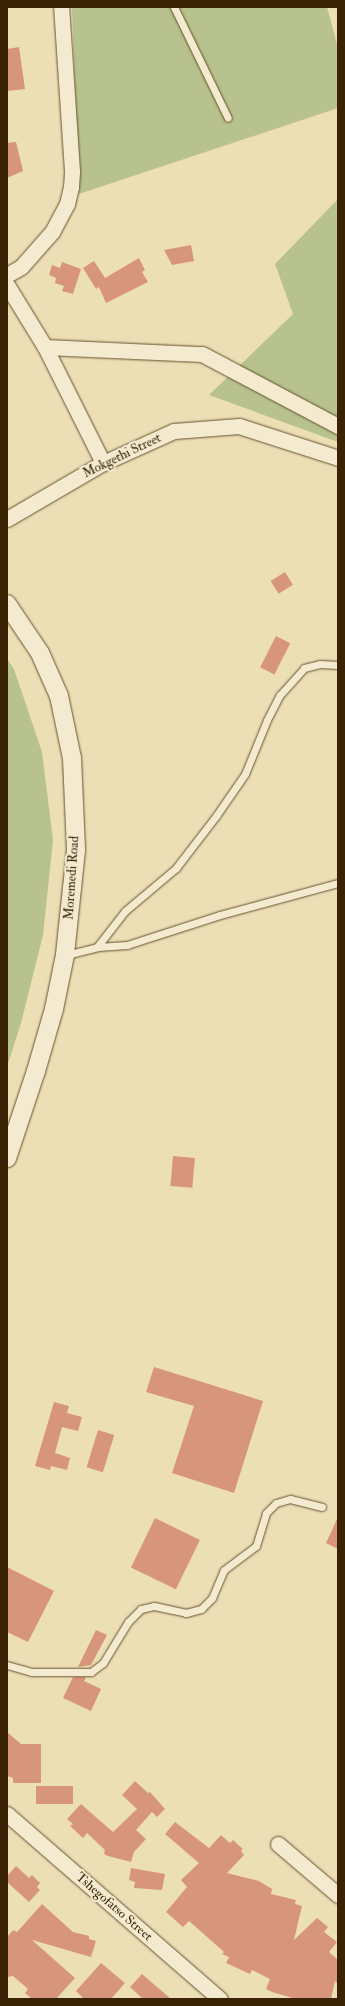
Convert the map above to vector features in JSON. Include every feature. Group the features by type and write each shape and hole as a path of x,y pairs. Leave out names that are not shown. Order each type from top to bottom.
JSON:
{"street":[{"path":"7,275 21,267 52,232 67,204 71,187 72,171 61,7"},
{"path":"7,285 45,347 103,463"},
{"path":"45,347 202,354 338,426"},
{"name":"Mokgethi Street","path":"7,519 103,463 174,430 209,426 239,426 338,458"},
{"name":"Moremedi Road","path":"7,604 40,653 59,696 72,758 76,850 65,955 36,1071 7,1158"},
{"name":"Tshegofatso Street","path":"7,1814 220,1999"},
{"path":"278,1844 338,1895"}],"lane":[{"path":"174,7 228,118"},
{"path":"97,947 125,912 176,868 216,816 245,774 267,720 285,690 304,668 320,664 338,665"},
{"path":"65,955 97,947 127,945 220,915 338,883"},
{"path":"7,1665 32,1672 91,1672 103,1662 128,1622 141,1609 154,1606 186,1613 201,1609 212,1598 224,1570 256,1546 266,1513 276,1503 290,1499 322,1507"}],"green space":[{"path":"72,7 327,7 338,48 338,108 79,194"},
{"path":"338,199 338,442 209,395 293,314 275,264"},
{"path":"7,659 14,669 42,752 53,840 43,935 21,1023 7,1067"}],"building":[{"path":"19,47 25,89 7,91 7,49"},
{"path":"16,142 23,171 7,178 7,143"},
{"path":"191,245 194,261 172,265 164,250"},
{"path":"139,258 145,270 142,272 148,282 106,303 99,287 96,289 83,268 94,261 105,278"},
{"path":"62,262 81,269 73,294 62,291 64,286 55,283 56,278 49,275 52,265 60,268"},
{"path":"285,572 293,585 279,594 271,581"},
{"path":"276,636 290,643 274,674 260,667"},
{"path":"173,1156 195,1158 192,1188 170,1186"},
{"path":"154,1367 263,1401 234,1493 172,1473 194,1406 146,1392"},
{"path":"54,1402 69,1406 67,1413 82,1417 78,1431 62,1427 55,1453 70,1458 67,1470 51,1466 50,1470 35,1466"},
{"path":"98,1430 114,1435 103,1472 87,1467"},
{"path":"338,1517 338,1549 326,1543"},
{"path":"155,1518 200,1540 176,1589 131,1567"},
{"path":"7,1567 54,1591 28,1642 7,1632"},
{"path":"96,1630 107,1635 91,1665 78,1667"},
{"path":"73,1677 86,1677 84,1681 101,1689 91,1711 63,1698"},
{"path":"7,1732 21,1744 41,1744 41,1783 13,1783 13,1778 7,1776"},
{"path":"135,1781 148,1793 150,1792 165,1809 157,1817 152,1812 136,1830 146,1839 134,1852 131,1862 104,1854 105,1850 87,1833 83,1838 70,1826 73,1824 67,1819 81,1804 113,1832 137,1809 122,1795"},
{"path":"36,1786 73,1786 73,1804 36,1804"},
{"path":"175,1822 209,1848 221,1835 230,1843 233,1840 243,1849 241,1851 244,1855 227,1873 259,1881 272,1889 271,1894 296,1900 295,1904 302,1906 294,1940 317,1918 328,1927 324,1932 337,1942 329,1952 338,1960 338,1984 335,1981 331,1999 296,1999 266,1989 270,1979 252,1970 250,1974 226,1963 229,1957 222,1954 224,1952 189,1921 183,1927 166,1912 187,1887 181,1880 199,1863 165,1834"},
{"path":"16,1866 29,1878 32,1875 40,1883 37,1887 40,1890 29,1902 7,1882 7,1876"},
{"path":"131,1868 165,1874 162,1890 134,1888 135,1882 129,1880"},
{"path":"42,1904 73,1932 89,1936 89,1939 96,1941 91,1957 32,1940 75,1978 56,1999 32,1999 25,1993 28,1989 13,1976 7,1977 7,1937 13,1930 17,1932"},
{"path":"101,1963 125,1983 111,1999 84,1999 76,1991"},
{"path":"142,1974 171,1999 143,1999 130,1987"}]}
